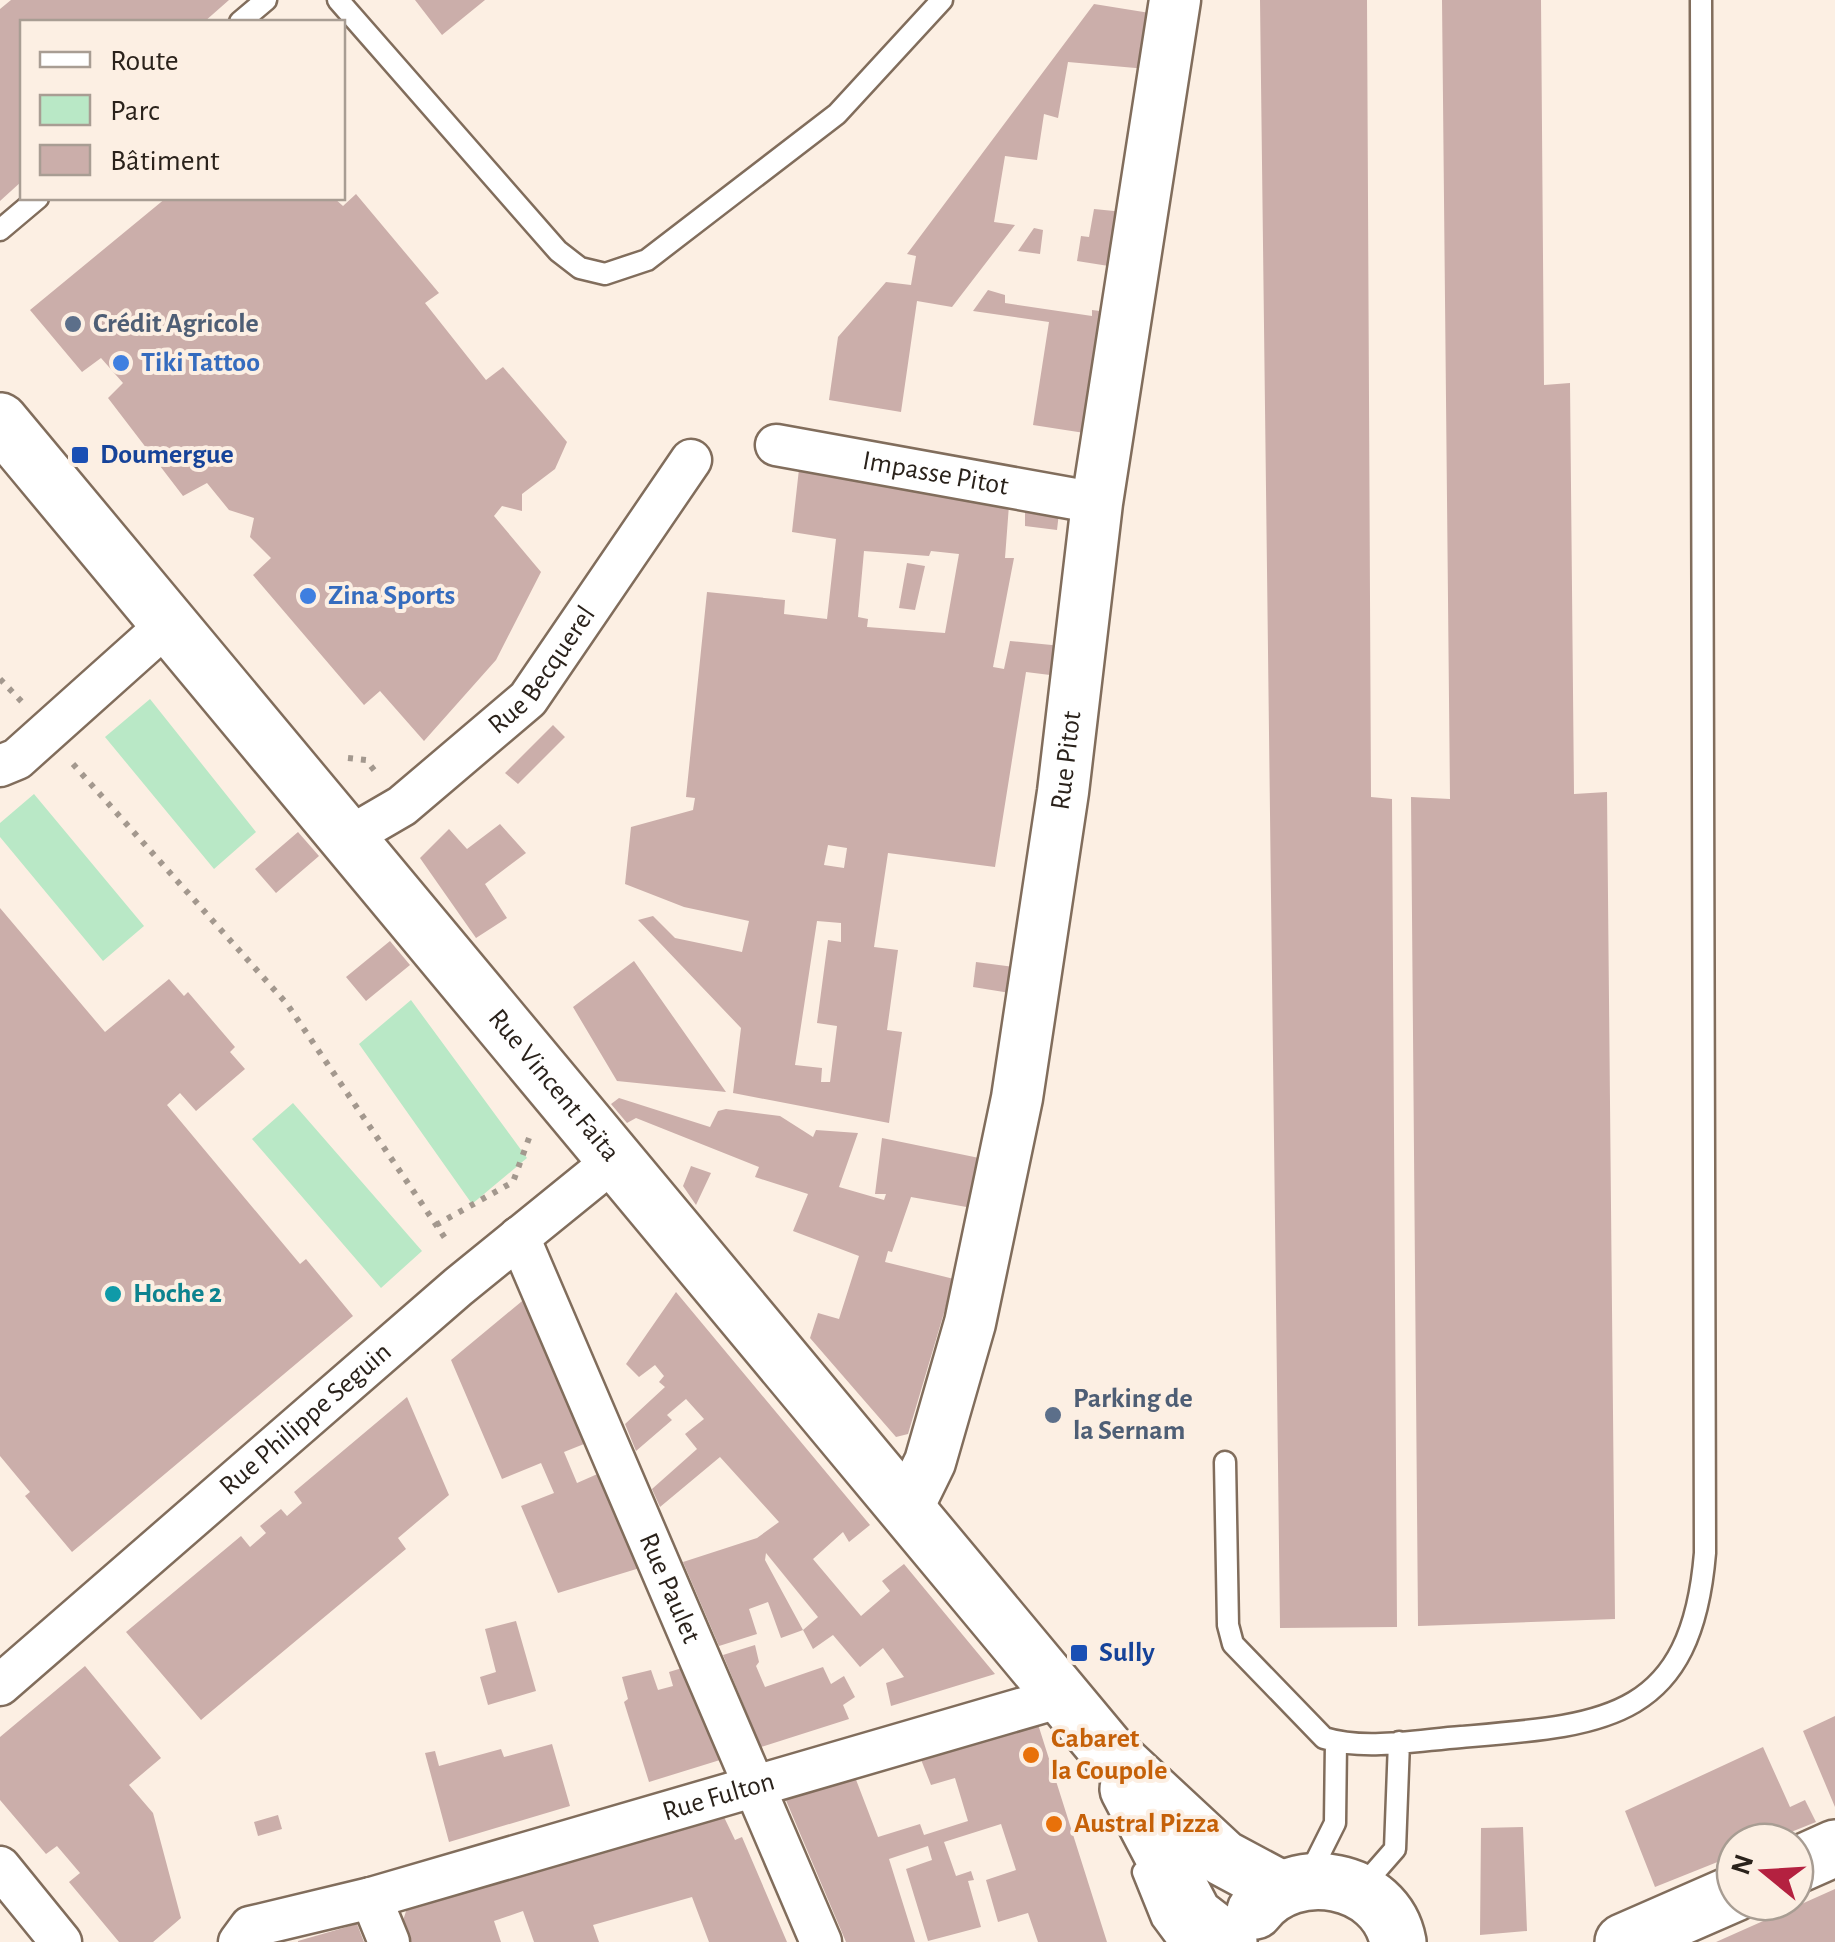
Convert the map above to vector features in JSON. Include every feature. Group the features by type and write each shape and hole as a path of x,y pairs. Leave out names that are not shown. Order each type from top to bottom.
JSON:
{"main road":[{"name":"Rue Vincent Faïta","path":"0,422 618,1158 1108,1751 1223,1858 1294,1885 1333,1881 1359,1890"},
{"name":"Rue Vincent Faïta","path":"1108,1751 1194,1916 1229,1942"},
{"path":"1239,1942 1260,1904 1294,1885"},
{"path":"1359,1890 1374,1902 1402,1939"},
{"path":"1623,1942 1679,1930 1715,1906"}],"street":[{"name":"Rue Pitot","path":"907,1509 930,1462 970,1323 1017,1098 1063,792 1097,503 1176,0"},
{"name":"Impasse Pitot","path":"776,445 1097,503"},
{"name":"Rue Becquerel","path":"348,838 402,806 528,699 691,460"},
{"path":"0,766 17,759 170,622"},
{"name":"Rue Philippe Seguin","path":"0,1685 472,1274 618,1158"},
{"name":"Rue Paulet","path":"520,1237 821,1942"},
{"name":"Rue Fulton","path":"239,1942 250,1927 371,1898 1065,1696"},
{"path":"0,1867 62,1942"},
{"path":"371,1898 389,1942"}],"lane":[{"path":"242,20 266,0"},
{"path":"338,0 558,251 580,268 605,274 647,260 837,114 942,0"},
{"path":"1225,1462 1228,1625 1234,1644 1312,1728 1336,1742 1399,1742 1583,1726 1625,1710 1646,1696 1681,1652 1701,1602 1705,1553 1701,0"},
{"path":"0,230 36,200"},
{"path":"1294,1885 1334,1823 1336,1742"},
{"path":"1359,1890 1395,1849 1399,1742"},
{"path":"1108,1751 1131,1842 1162,1919 1179,1942"}],"path":[{"path":"0,679 30,711"},
{"path":"70,760 84,748"},
{"path":"64,751 287,1004 472,1274"},
{"path":"436,1225 514,1182 529,1138 519,1126"}],"green space":[{"path":"150,699 256,832 214,869 105,737"},
{"path":"34,794 144,926 103,961 0,837 0,823"},
{"path":"411,1000 527,1158 472,1204 359,1044"},
{"path":"293,1103 422,1251 381,1288 252,1139"}],"building":[{"path":"11,0 229,0 206,20 20,20 20,183 0,201 0,9"},
{"path":"415,0 485,0 442,35"},
{"path":"1260,0 1367,0 1371,797 1392,799 1397,1627 1280,1628"},
{"path":"1442,0 1541,0 1544,385 1570,383 1574,794 1607,792 1615,1619 1418,1626 1411,797 1450,799"},
{"path":"1094,4 1156,14 1147,69 1068,62 1058,118 1044,114 1037,160 1005,156 994,222 1015,225 952,307 917,301 901,412 829,400 838,337 886,282 911,285 916,256 907,254"},
{"path":"356,194 439,293 425,303 486,380 503,367 567,442 555,469 522,494 522,511 502,506 494,516 541,572 496,660 424,741 380,691 364,705 253,575 271,558 250,537 254,518 229,510 207,483 183,496 108,398 123,383 101,358 82,372 30,310 164,200 336,200 343,206"},
{"path":"1094,209 1124,212 1115,267 1077,261 1081,236 1089,237"},
{"path":"1034,228 1043,230 1040,254 1018,251"},
{"path":"988,290 1005,295 1005,303 1092,316 1092,310 1108,312 1091,434 1033,425 1049,322 973,311"},
{"path":"799,469 1009,505 1005,558 1014,558 993,667 1004,669 1010,641 1062,646 1058,676 1026,672 995,867 888,853 874,947 898,950 887,1030 902,1032 889,1123 733,1093 741,1028 638,920 653,916 675,938 742,952 749,921 684,907 625,884 631,827 693,810 695,798 686,797 707,592 785,600 784,614 827,619 836,539 792,532","holes":["864,551 959,554 945,633 867,627 868,619 858,617","828,845 847,848 844,868 824,865","817,921 841,923 841,942 828,940 817,1023 837,1026 830,1082 821,1082 822,1068 795,1065"]},
{"path":"1025,508 1059,513 1057,530 1025,526"},
{"path":"907,563 925,566 915,610 899,608"},
{"path":"553,725 565,737 518,784 505,773"},
{"path":"500,824 526,853 485,884 507,918 476,938 420,858 449,829 467,849"},
{"path":"298,832 319,856 276,893 255,869"},
{"path":"0,908 105,1032 169,979 184,996 188,992 235,1047 230,1052 245,1069 196,1111 180,1093 167,1105 300,1264 306,1259 353,1316 72,1552 25,1496 30,1492 0,1456"},
{"path":"390,941 410,965 366,1001 346,977"},
{"path":"634,961 726,1092 617,1081 573,1007"},
{"path":"976,962 1014,967 1010,993 973,987"},
{"path":"619,1098 710,1127 718,1111 726,1109 780,1116 813,1137 816,1130 858,1133 839,1187 884,1200 886,1194 875,1194 882,1138 984,1159 972,1208 911,1197 892,1252 888,1251 885,1262 954,1279 908,1434 896,1437 810,1338 818,1313 839,1319 859,1256 793,1231 808,1194 755,1177 759,1167 636,1118 627,1123 611,1104"},
{"path":"691,1166 711,1173 696,1205 683,1186"},
{"path":"676,1292 870,1525 849,1542 843,1532 813,1559 861,1616 890,1591 882,1581 904,1564 995,1674 891,1706 886,1683 904,1677 883,1648 860,1667 833,1635 813,1649 803,1630 781,1638 768,1602 749,1609 757,1634 719,1646 683,1562 757,1538 779,1522 720,1457 660,1507 652,1489 697,1449 685,1434 704,1419 686,1399 667,1415 672,1420 636,1451 625,1424 665,1387 659,1382 664,1376 655,1365 639,1377 626,1364","holes":["766,1553 818,1617 803,1630 765,1560"]},
{"path":"527,1297 589,1442 564,1452 577,1483 602,1472 643,1567 558,1593 521,1506 554,1493 541,1463 502,1479 451,1360"},
{"path":"407,1397 449,1495 398,1538 406,1549 201,1720 126,1632 241,1536 250,1547 266,1533 260,1526 281,1509 287,1516 302,1503 294,1492"},
{"path":"516,1621 536,1691 488,1705 480,1677 496,1672 485,1629"},
{"path":"755,1645 759,1662 756,1666 765,1687 823,1667 831,1684 844,1676 855,1697 843,1705 849,1719 761,1747 723,1655"},
{"path":"85,1666 161,1758 129,1785 153,1813 181,1918 153,1942 119,1942 69,1882 80,1873 57,1846 46,1854 0,1800 0,1737"},
{"path":"682,1668 720,1760 649,1782 624,1702 628,1699 622,1677 651,1670 658,1690 673,1686 669,1672"},
{"path":"1835,1716 1835,1807 1803,1731"},
{"path":"1037,1721 1107,1942 1038,1942 1028,1913 998,1922 986,1880 1016,1870 1001,1824 944,1842 956,1876 971,1871 974,1880 968,1881 981,1927 928,1941 906,1869 932,1860 928,1846 889,1859 915,1942 846,1942 785,1798 855,1777 878,1837 920,1824 924,1835 968,1821 955,1778 931,1785 920,1757"},
{"path":"552,1744 570,1806 449,1842 425,1753 435,1751 439,1766 501,1749 504,1757"},
{"path":"1763,1747 1790,1807 1805,1800 1816,1822 1715,1822 1715,1863 1655,1887 1625,1811"},
{"path":"278,1815 282,1829 258,1836 254,1822"},
{"path":"724,1817 735,1840 742,1837 787,1942 709,1942 692,1897 593,1925 599,1942 534,1942 523,1911 494,1921 501,1942 406,1942 401,1927 407,1908"},
{"path":"1523,1827 1527,1931 1480,1935 1481,1828"},
{"path":"1835,1889 1835,1942 1716,1942 1761,1922 1815,1922 1815,1898"},
{"path":"357,1924 364,1942 298,1942 298,1941"}],"place":[{"name":"Crédit Agricole","path":"73,324"},
{"name":"Tiki Tattoo","path":"121,363"},
{"name":"Doumergue","path":"80,455"},
{"name":"Zina Sports","path":"308,596"},
{"name":"Hoche 2","path":"113,1294"},
{"name":"Parking de la Sernam","path":"1053,1415"},
{"name":"Sully","path":"1079,1653"},
{"name":"Cabaret la Coupole","path":"1031,1755"},
{"name":"Austral Pizza","path":"1054,1824"}]}
